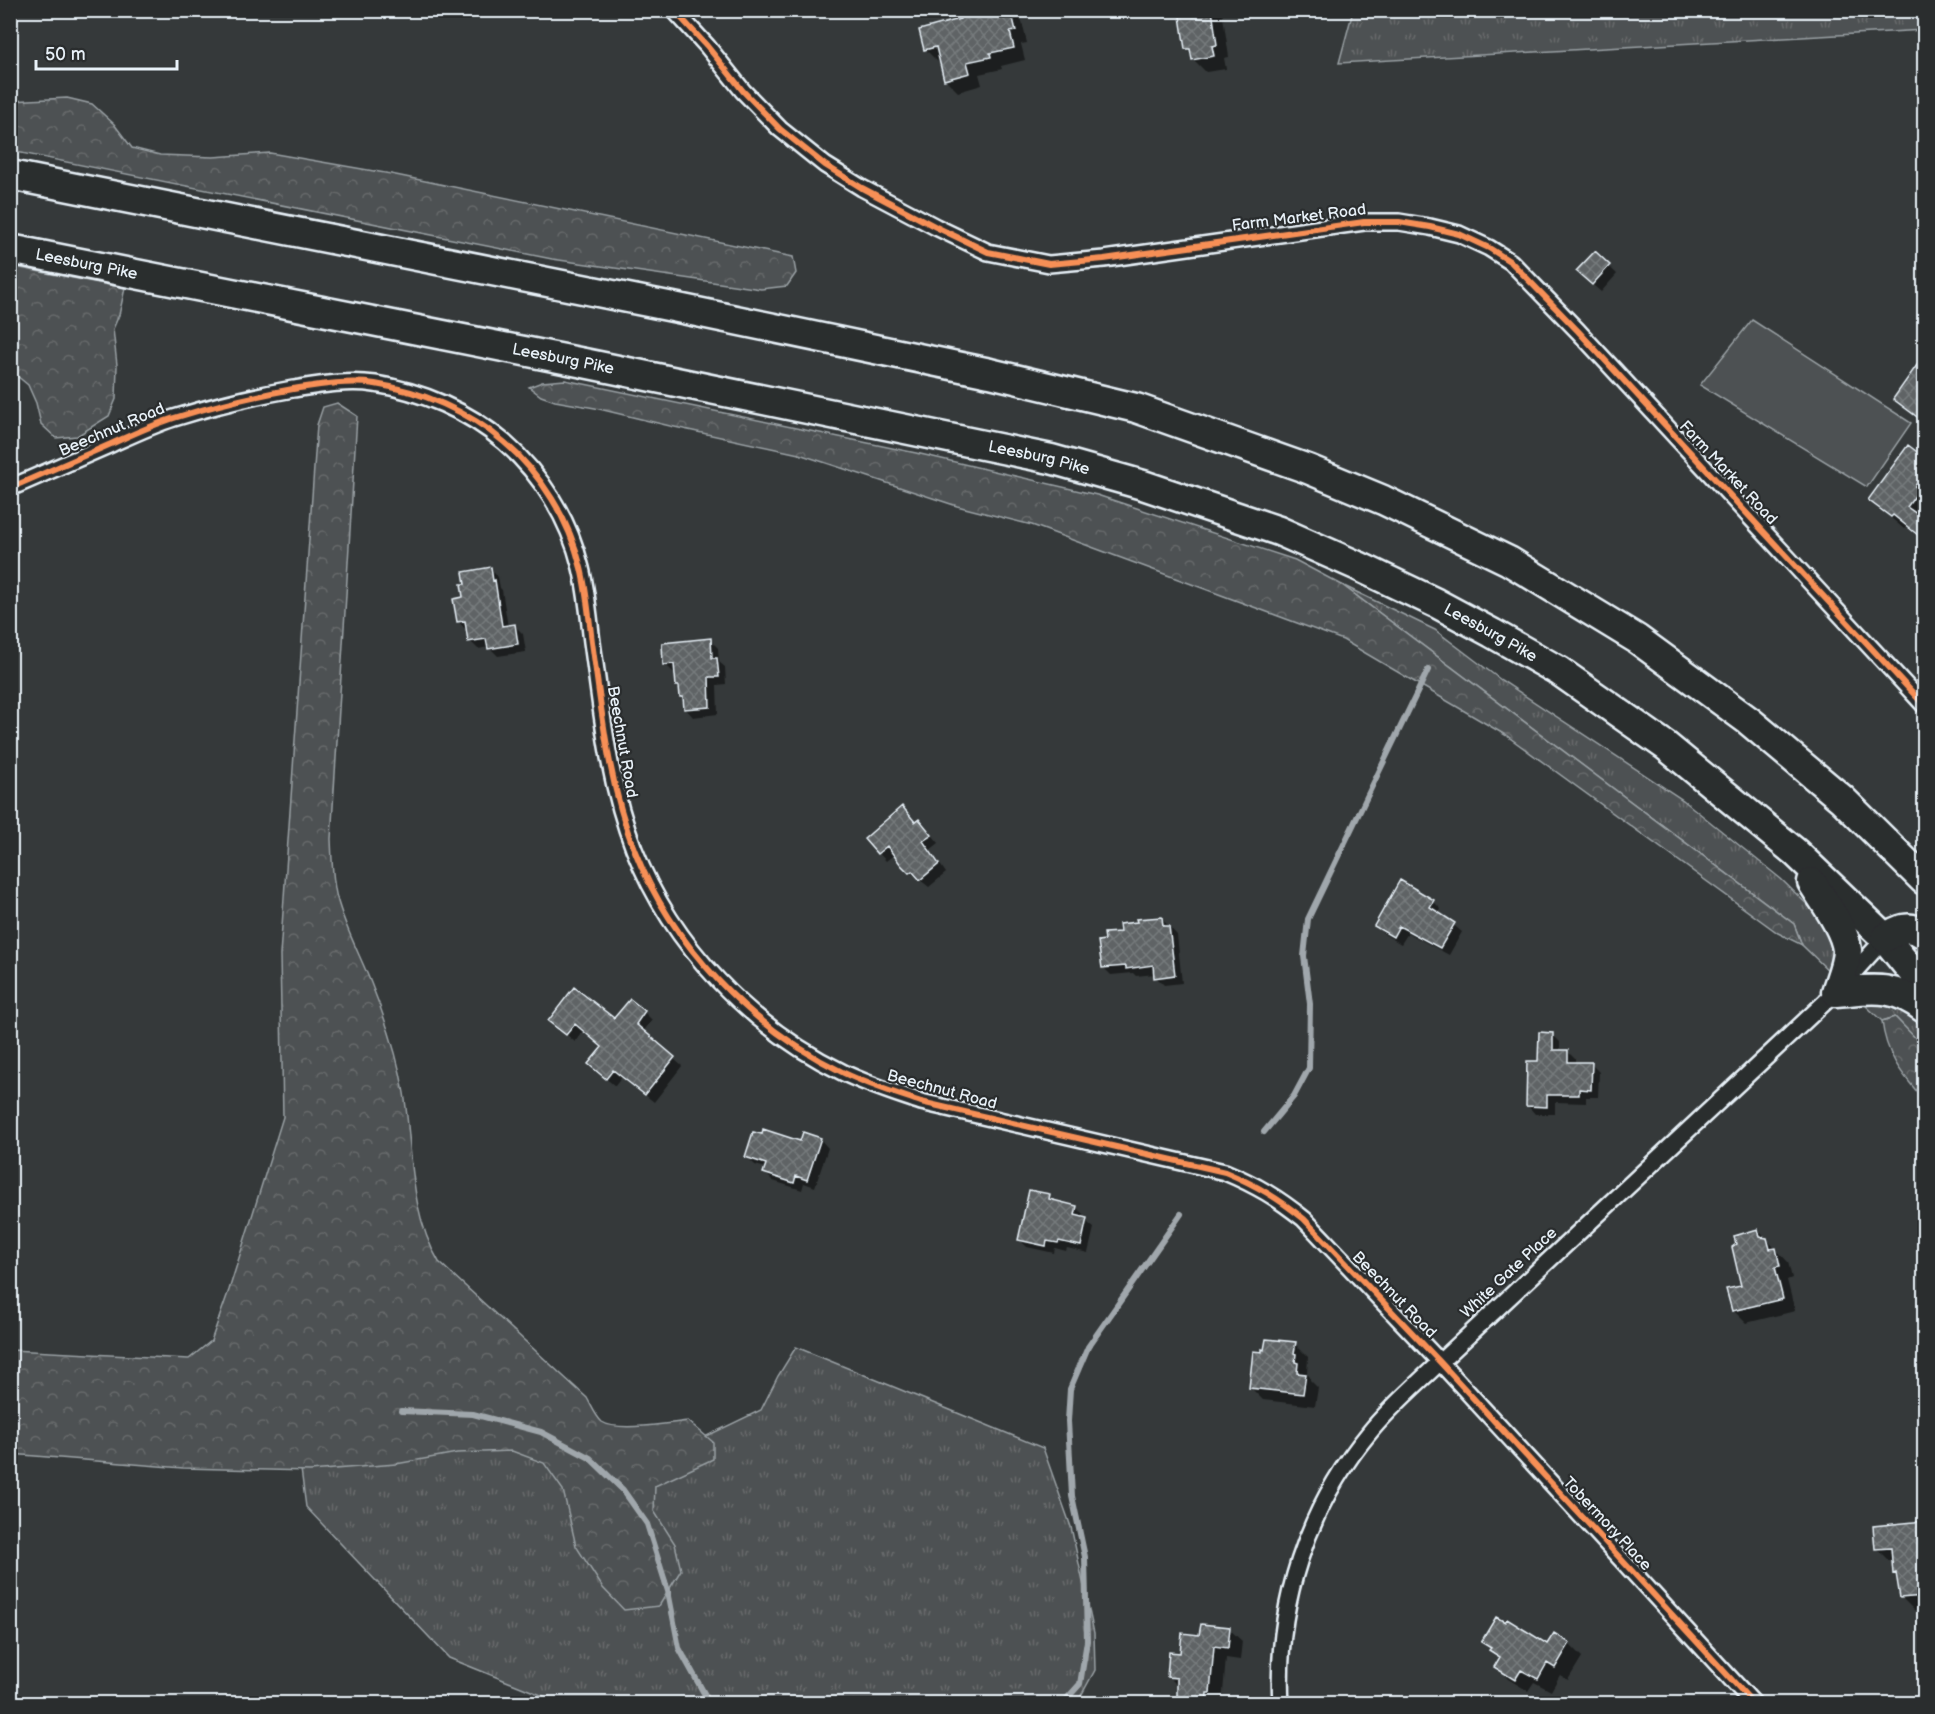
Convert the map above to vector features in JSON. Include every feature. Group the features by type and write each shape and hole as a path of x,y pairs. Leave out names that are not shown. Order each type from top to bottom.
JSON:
{"highway":[{"path":"10,175 673,307 990,373 1136,408 1308,469 1383,500 1509,561 1637,639 1749,721 1842,798 1924,854"},
{"name":"Leesburg Pike","path":"10,249 1051,459 1143,484 1279,531 1436,603 1558,671 1666,746 1795,852 1885,938 1924,986"},
{"path":"1842,798 1924,880"},
{"path":"1795,852 1842,933 1847,949 1846,962 1836,992 1882,988 1899,993 1924,1008"},
{"path":"1885,938 1905,927 1916,929 1924,934"}],"street":[{"name":"Farm Market Road","path":"674,10 743,91 780,129 825,165 862,188 988,252 1049,264 1104,259 1364,222 1399,222 1430,227 1459,234 1489,248 1511,262 1578,332 1924,705"},
{"name":"Beechnut Road","path":"10,488 171,419 261,395 337,383 372,383 408,392 461,411 489,429 515,452 537,477 557,507 581,568 609,766 620,810 635,852 655,893 679,931 706,967 732,995 804,1050 843,1072 878,1087 921,1102 1225,1172 1255,1184 1281,1200 1304,1219 1440,1362"},
{"name":"White Gate Place","path":"1281,1704 1281,1645 1296,1568 1326,1496 1369,1433 1440,1362 1836,992 1885,938"},
{"name":"Tobermory Place","path":"1440,1362 1754,1704"}],"green space":[{"path":"1924,10 1924,30 1339,63 1353,11"},
{"path":"67,98 92,104 114,124 132,148 160,155 213,157 270,153 391,174 793,257 796,273 787,286 761,289 552,259 11,151 11,101"},
{"path":"10,266 125,288 119,315 113,329 117,365 116,399 109,416 77,436 56,438 41,424 36,403 28,385 11,371"},
{"path":"1752,320 1911,423 1867,487 1700,385"},
{"path":"565,380 916,453 1097,495 1295,560 1342,585 1794,924 1802,945 1778,933 1507,736 1343,640 1032,525 957,506 799,454 555,401 541,396 529,387 542,382"},
{"path":"337,403 357,416 331,839 333,876 340,909 391,1038 404,1093 417,1202 422,1223 439,1262 587,1398 602,1422 631,1427 688,1421 713,1442 713,1459 655,1486 654,1511 675,1544 681,1570 659,1606 624,1610 603,1588 576,1546 563,1490 544,1463 512,1451 457,1453 396,1464 310,1471 183,1468 11,1454 11,1350 189,1359 211,1341 283,1117 280,955 317,425 323,407"},
{"path":"1342,585 1435,630 1501,680 1683,800 1781,879 1829,926 1838,943 1830,972 1802,945 1794,924"},
{"path":"1863,1003 1908,1005 1924,1023 1924,1047 1895,1017 1882,1021"},
{"path":"1895,1017 1924,1047 1924,1100 1896,1064 1887,1044 1882,1021"},
{"path":"796,1347 1043,1448 1071,1527 1094,1633 1095,1670 1077,1703 561,1703 449,1658 306,1507 299,1454 682,1448 761,1410"}],"building":[{"path":"958,10 1011,10 1016,31 1010,32 1014,48 990,53 991,57 967,62 970,73 944,80 936,47 924,50 919,30 960,19"},
{"path":"1179,10 1212,10 1217,45 1212,46 1214,56 1192,60 1190,49 1185,49"},
{"path":"1595,251 1610,265 1592,285 1576,271"},
{"path":"1924,355 1924,422 1893,399"},
{"path":"1908,445 1924,457 1924,474 1915,486 1920,489 1907,507 1924,519 1924,540 1893,515 1891,517 1868,500"},
{"path":"491,567 502,626 515,624 518,644 488,649 486,639 468,642 465,621 457,622 453,599 463,597 461,584 465,584 463,572"},
{"path":"711,638 712,658 717,658 719,677 709,677 710,707 684,709 683,697 680,697 679,686 676,686 674,664 663,665 662,643"},
{"path":"902,806 915,822 919,819 932,835 923,841 939,864 920,880 912,871 909,873 901,865 887,846 877,854 864,839"},
{"path":"1400,880 1434,900 1430,907 1455,923 1440,948 1399,926 1393,937 1374,926"},
{"path":"1162,917 1163,926 1169,926 1175,975 1154,978 1153,965 1126,969 1126,966 1102,968 1098,941 1105,940 1104,933 1120,932 1119,924 1137,922 1136,919"},
{"path":"574,987 614,1018 630,999 645,1011 636,1024 675,1057 645,1095 613,1070 606,1079 588,1064 602,1047 575,1024 566,1035 548,1021"},
{"path":"1539,1032 1553,1033 1553,1050 1568,1050 1568,1062 1592,1062 1591,1090 1579,1089 1579,1095 1547,1095 1547,1107 1526,1106 1527,1061 1538,1061"},
{"path":"763,1129 800,1141 803,1132 821,1138 807,1180 796,1176 794,1183 763,1173 766,1164 745,1157 753,1132 762,1134"},
{"path":"1029,1190 1050,1194 1049,1199 1077,1206 1075,1215 1087,1218 1081,1246 1047,1241 1046,1246 1018,1240"},
{"path":"1758,1229 1760,1237 1767,1238 1770,1249 1776,1248 1780,1266 1775,1267 1783,1299 1732,1311 1726,1289 1741,1286 1732,1247 1736,1244 1734,1236"},
{"path":"1266,1339 1296,1342 1294,1353 1296,1354 1295,1362 1298,1363 1297,1373 1306,1374 1303,1394 1249,1388 1253,1351 1262,1352"},
{"path":"1924,1521 1924,1596 1900,1598 1896,1573 1893,1574 1891,1548 1875,1549 1873,1526"},
{"path":"1496,1617 1505,1622 1507,1619 1547,1644 1554,1633 1570,1643 1555,1668 1547,1663 1538,1679 1521,1670 1515,1680 1494,1667 1500,1657 1481,1642"},
{"path":"1201,1624 1230,1627 1228,1648 1214,1646 1210,1693 1207,1693 1206,1704 1177,1702 1177,1678 1167,1677 1169,1652 1180,1653 1182,1633 1199,1635"}],"waterway":[{"path":"1264,1132 1294,1096 1309,1068 1310,1004 1304,956 1308,919 1428,670"},
{"path":"1062,1704 1080,1684 1087,1641 1085,1557 1072,1496 1068,1421 1070,1389 1088,1347 1181,1214"},
{"path":"401,1411 473,1414 541,1432 590,1458 623,1490 647,1524 668,1591 679,1648 710,1704"}],"cycle path":[{"path":"674,10 743,91 780,129 825,165 862,188 988,252 1049,264 1104,259 1364,222 1399,222 1430,227 1459,234 1489,248 1511,262 1578,331 1924,705"},
{"path":"10,488 174,418 248,398 323,385 365,383 392,387 443,404 490,431 530,468 552,499 569,532 583,577 607,747 625,824 650,885 670,919 718,980 777,1033 844,1073 863,1081 921,1102 1225,1172 1257,1187 1285,1205 1304,1219 1440,1362 1754,1704"}]}
